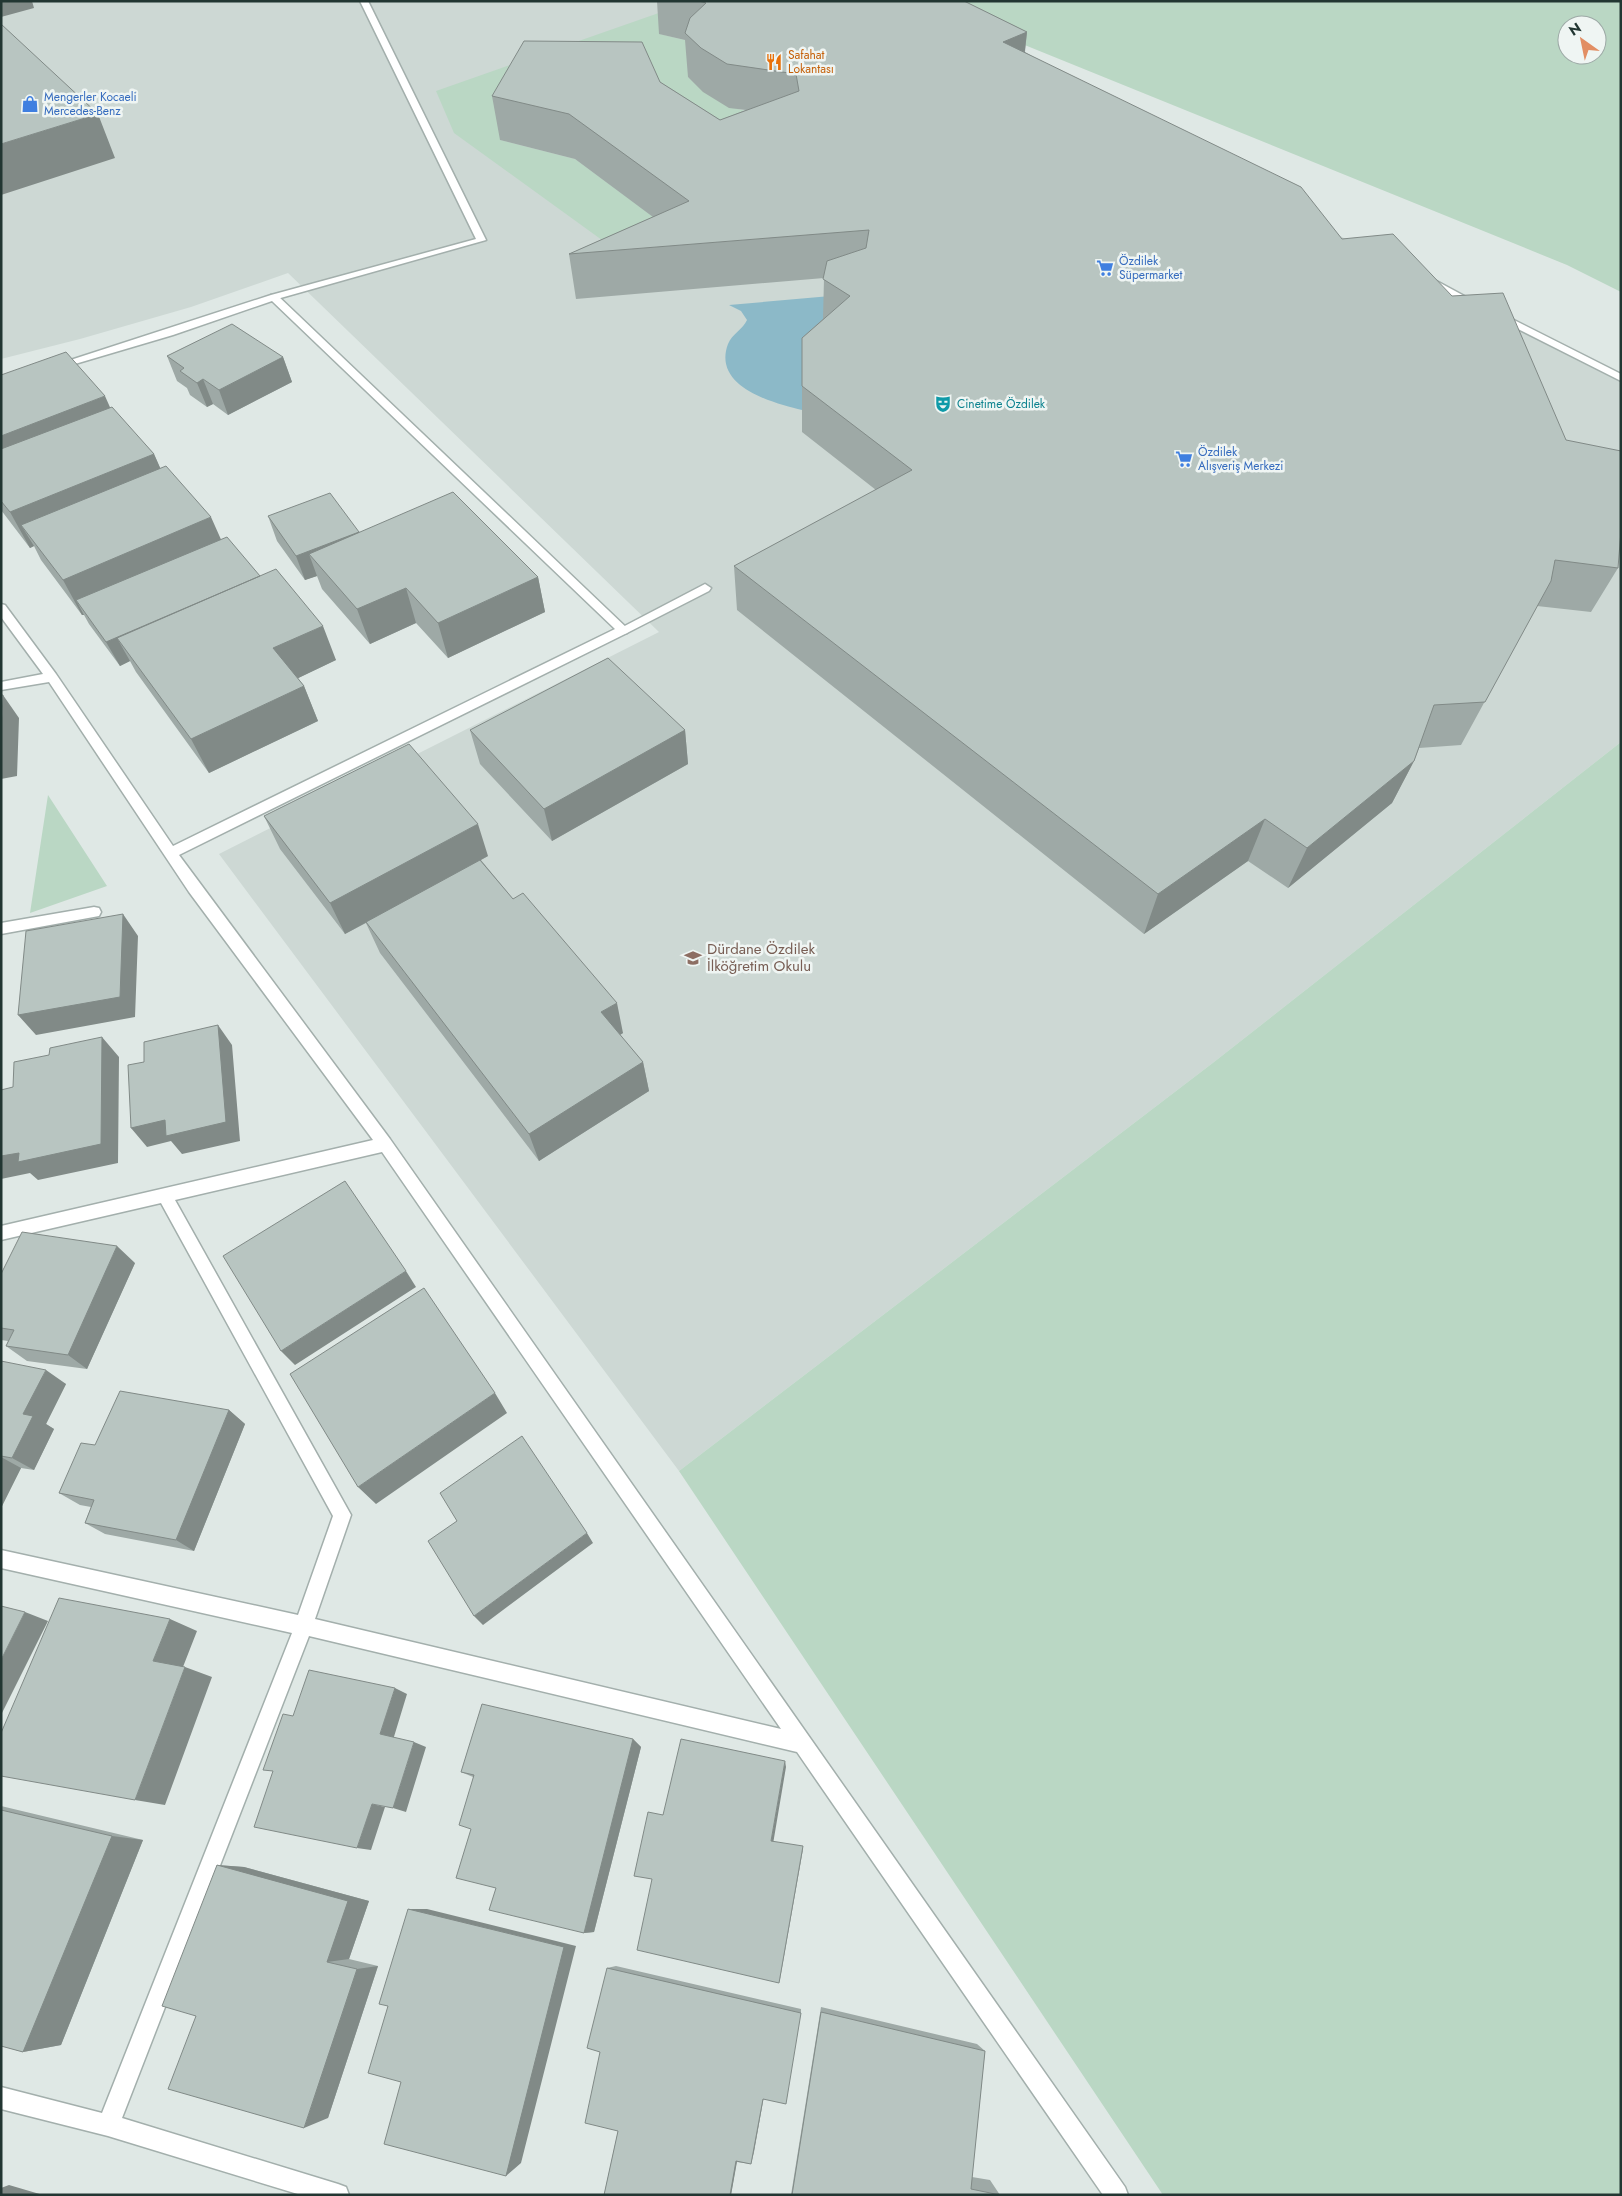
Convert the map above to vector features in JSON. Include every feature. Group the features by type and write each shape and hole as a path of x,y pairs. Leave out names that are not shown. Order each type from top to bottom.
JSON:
{"street":[{"path":"43,370 169,332 274,297 481,240 364,1"},
{"path":"1418,275 1621,378"},
{"path":"274,297 623,630"},
{"path":"170,854 705,588"},
{"path":"1,608 52,677 170,854 385,1144 1117,2195"},
{"path":"1,686 52,677"},
{"path":"1,929 94,912"},
{"path":"1,1233 385,1144"},
{"path":"108,2126 304,1626 342,1515 164,1194"},
{"path":"1,1559 304,1626 801,1743"},
{"path":"1,2098 108,2126 338,2195"}],"shaded area":[{"path":"1,1 875,1 1621,378 1621,742 1214,1062 679,1471 219,854 659,632 288,273 191,307 80,339 1,359"}],"green space":[{"path":"693,1 660,34 709,46 688,77 714,98 738,109 796,118 500,140 575,159 693,246 642,269 454,133 436,91"},
{"path":"916,1 1621,1 1621,292 1567,265"},
{"path":"1621,742 1621,2195 1163,2195 679,1471 1214,1062"},
{"path":"48,795 107,886 30,913"}],"water":[{"path":"865,293 823,324 802,383 802,410 776,403 748,390 737,382 729,371 725,359 728,344 747,320 741,311 729,305"}],"building":[{"name":"Özdilek Alışveriş Merkezi","path":"699,1 964,1 1027,32 1003,42 1301,187 1342,239 1393,234 1452,296 1503,293 1566,440 1621,451 1621,531 1618,568 1555,560 1551,581 1485,702 1434,705 1414,761 1307,848 1265,819 1158,894 734,566 912,470 802,386 802,338 850,296 823,279 827,261 866,248 869,230 569,254 689,201 569,114 492,96 524,41 642,42 660,82 720,120 799,91 796,74 727,64 701,48 685,33 690,18 706,3"},
{"path":"1,24 98,114 1,144"},
{"path":"232,324 283,357 219,390 203,379 197,383 180,371 184,368 167,356"},
{"path":"66,352 105,396 1,436 1,375"},
{"path":"112,407 154,454 10,512 1,501 1,449"},
{"path":"166,466 211,517 63,580 21,525"},
{"path":"453,492 538,577 438,623 406,588 357,609 309,554"},
{"path":"330,493 359,532 296,556 268,516"},
{"path":"227,537 260,576 106,642 76,600"},
{"path":"276,569 323,626 273,648 304,686 191,739 117,638"},
{"path":"608,658 685,730 544,809 470,730"},
{"path":"1,695 3,695 1,740"},
{"path":"409,744 478,824 330,903 264,816"},
{"path":"480,860 513,899 523,893 617,1003 601,1012 643,1062 529,1134 366,922"},
{"path":"123,914 120,997 18,1015 26,931"},
{"path":"218,1025 226,1122 166,1136 165,1120 131,1128 128,1065 144,1062 144,1042"},
{"path":"102,1037 101,1144 18,1162 19,1153 1,1156 1,1090 13,1087 14,1062 49,1055 50,1048"},
{"path":"345,1181 406,1271 281,1351 223,1256"},
{"path":"22,1232 117,1246 68,1355 6,1346 14,1330 1,1328 1,1274"},
{"path":"424,1288 495,1393 358,1487 290,1374"},
{"path":"1,1361 46,1370 23,1414 33,1416 12,1458 1,1456"},
{"path":"120,1391 229,1410 176,1540 85,1523 94,1500 59,1493 81,1443 95,1445"},
{"path":"522,1436 587,1533 474,1616 428,1541 457,1521 440,1493"},
{"path":"59,1598 170,1619 153,1661 185,1667 135,1800 1,1776 1,1733"},
{"path":"1,1606 25,1612 1,1660"},
{"path":"309,1670 395,1688 380,1734 414,1742 393,1808 372,1804 357,1848 254,1827 273,1771 263,1770 283,1714 293,1716"},
{"path":"482,1704 633,1739 584,1933 489,1910 496,1888 456,1878 471,1829 459,1825 474,1775 461,1772"},
{"path":"681,1739 785,1761 771,1841 803,1846 779,1983 637,1950 652,1879 634,1876 648,1812 663,1815"},
{"path":"1,1810 112,1836 23,2052 1,2046"},
{"path":"217,1865 348,1901 327,1962 357,1969 304,2128 168,2089 196,2016 162,2006"},
{"path":"408,1909 564,1947 506,2176 384,2144 401,2082 368,2073 388,2006 379,2004"},
{"path":"607,1968 801,2013 786,2104 763,2099 751,2164 736,2161 730,2195 604,2195 618,2131 585,2123 600,2052 587,2048"},
{"path":"821,2012 985,2051 971,2189 1000,2195 792,2195"}],"place":[{"name":"Safahat Lokantası","path":"774,62"},
{"name":"Mengerler Kocaeli Mercedes-Benz","path":"30,104"},
{"name":"Özdilek Süpermarket","path":"1105,268"},
{"name":"Cinetime Özdilek","path":"943,404"},
{"name":"Özdilek Alışveriş Merkezi","path":"1184,459"},
{"name":"Dürdane Özdilek İlköğretim Okulu","path":"693,958"}]}
